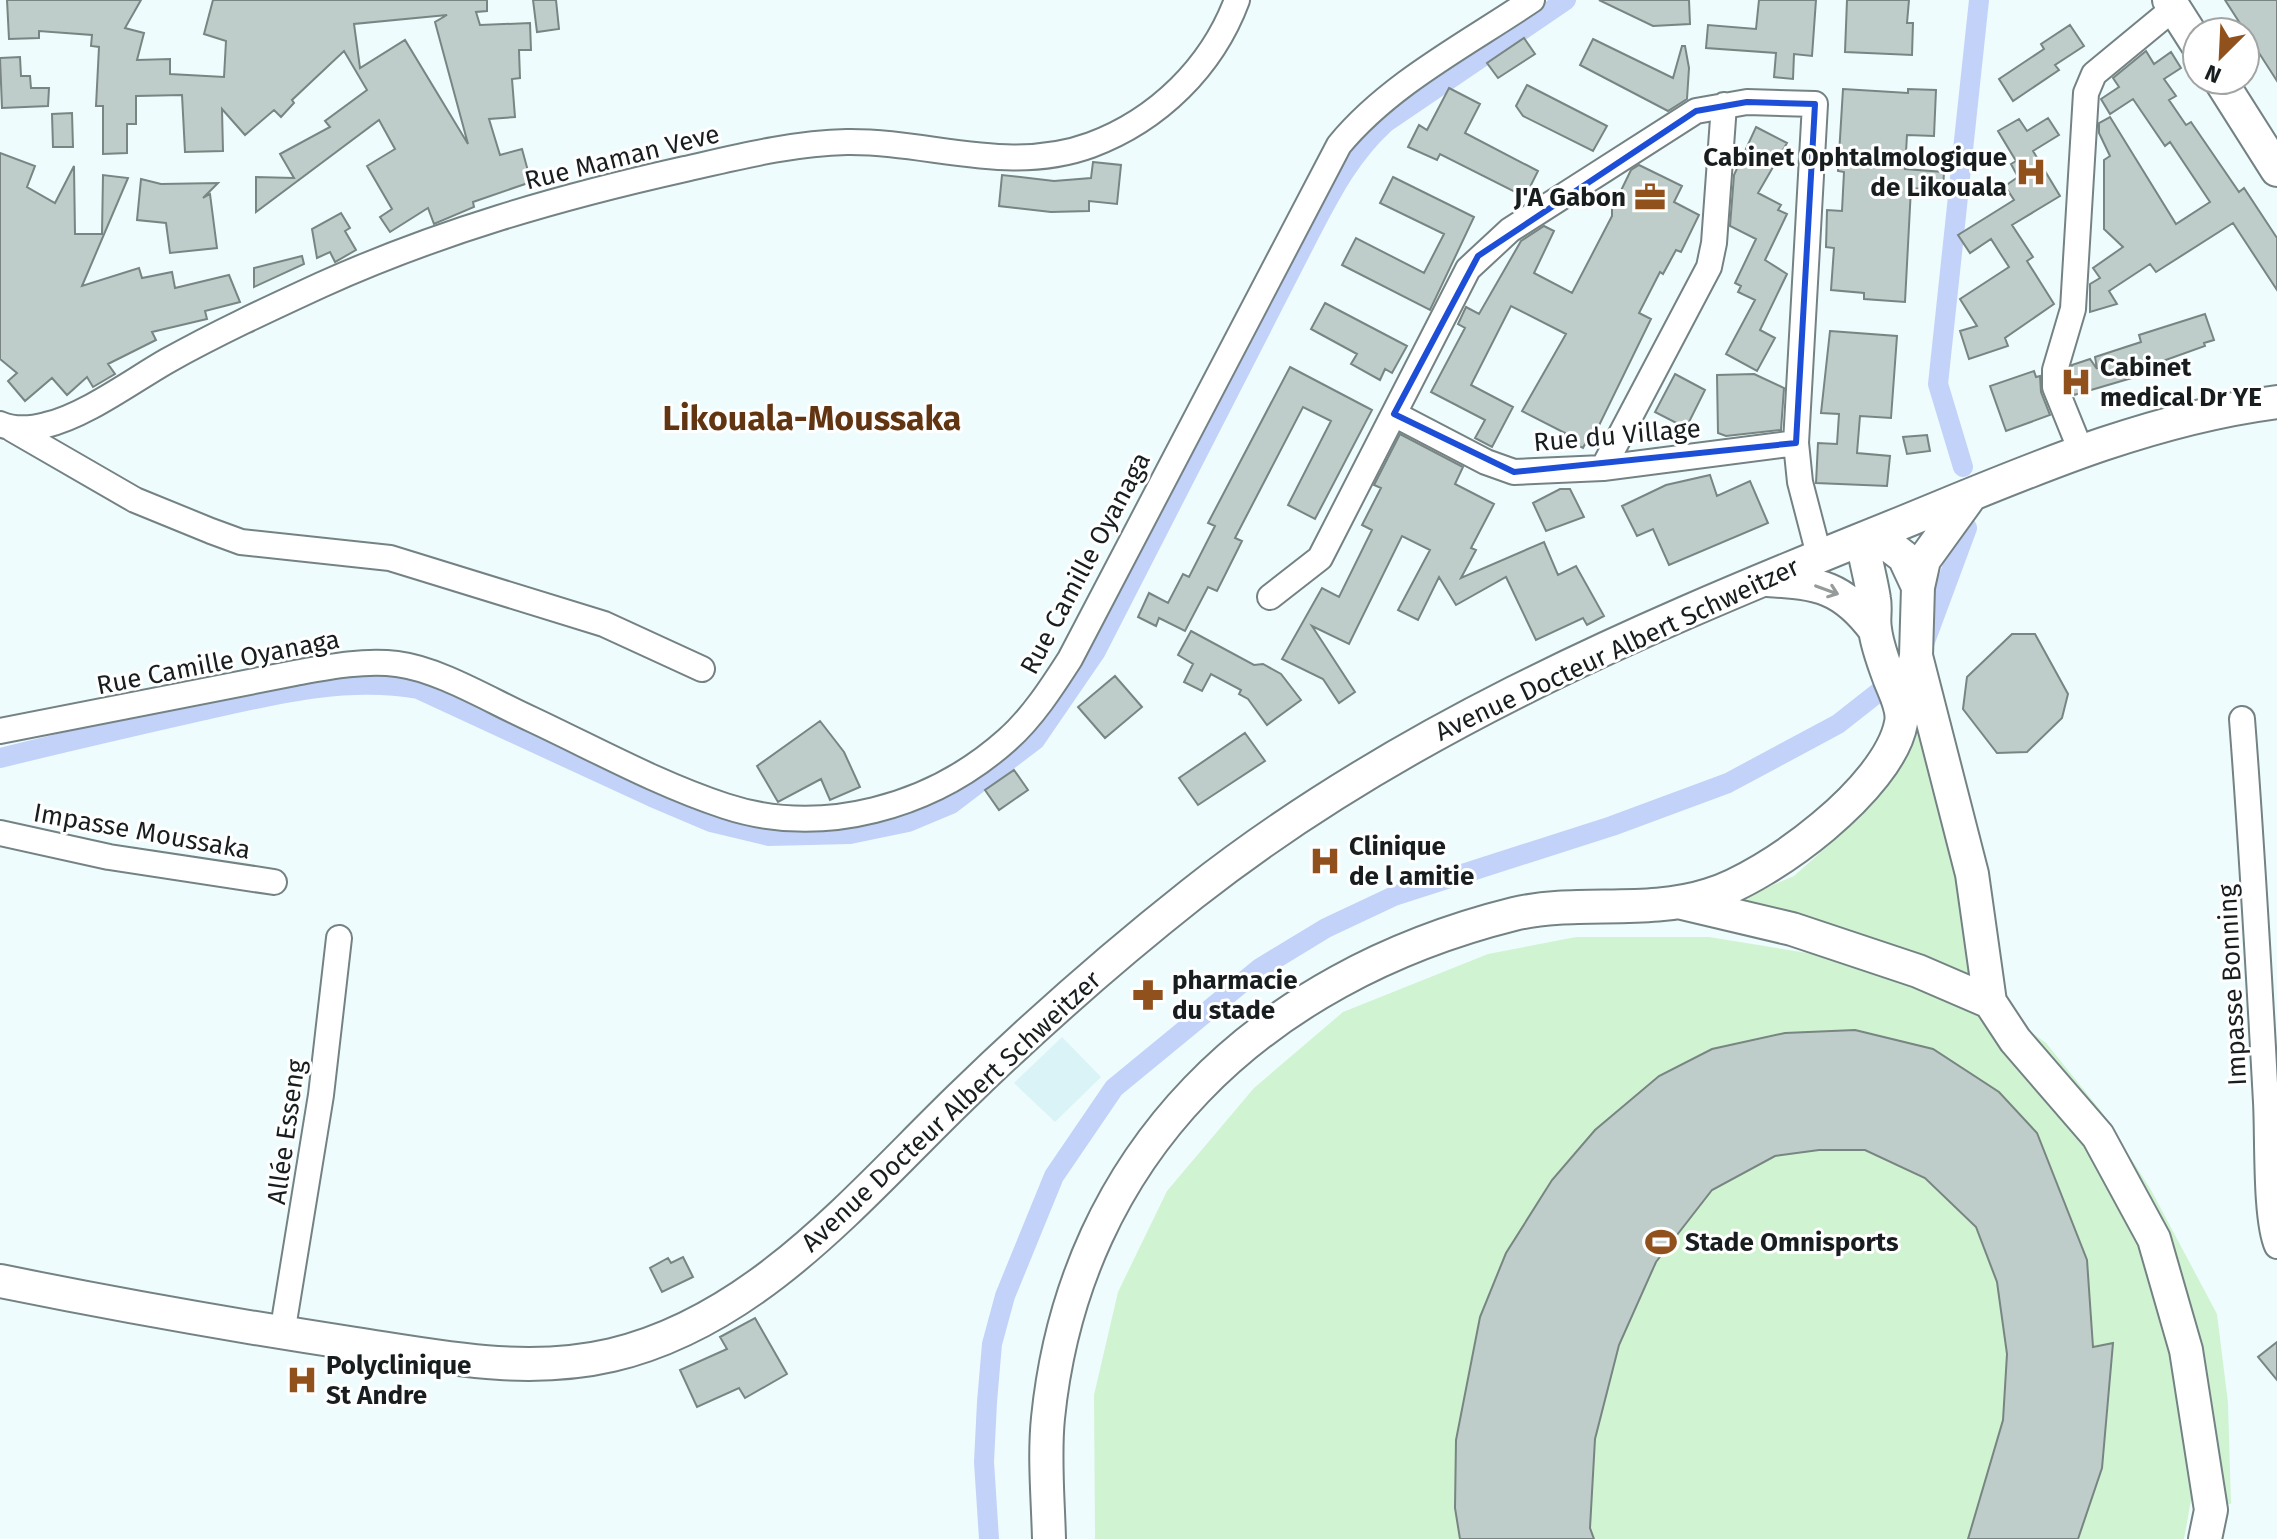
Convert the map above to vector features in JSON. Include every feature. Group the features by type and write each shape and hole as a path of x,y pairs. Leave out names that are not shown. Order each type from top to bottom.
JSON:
{"main road":[{"path":"2230,96 2277,170"},
{"name":"Avenue Docteur Albert Schweitzer","path":"0,1281 282,1334 523,1365 609,1356 684,1332 710,1319 769,1278 1032,1029 1192,895 1291,823 1438,731 1628,638 1819,555 1973,493 2081,451 2190,417 2277,402"},
{"path":"1901,708 1916,656 1918,587 1924,560 1973,493"},
{"path":"1868,537 1904,557 1918,587"},
{"path":"1049,1539 1047,1421 1056,1359 1079,1275 1092,1241 1133,1164 1166,1120 1198,1086 1300,1002 1394,955 1514,914 1573,907 1681,902 1748,881 1818,831 1862,789 1885,760 1902,723 1901,708 1875,630 1868,537"},
{"path":"1764,580 1792,581 1835,592 1855,604 1875,630"},
{"path":"1916,656 1972,874 1990,1002 2015,1040 2098,1136 2154,1239 2191,1381 2211,1510 2205,1539"},
{"path":"1681,902 1820,938 1918,971 1990,1002"}],"street":[{"name":"Rue Maman Veve","path":"6,426 58,420 205,339 323,284 449,233 645,178 813,145 880,143 996,158 1064,153 1094,144 1125,129 1174,95 1210,54 1237,0"},
{"name":"Rue Camille Oyanaga","path":"0,731 343,664 398,664 475,693 679,788 761,815 797,819 835,818 894,805 936,789 1009,738 1051,689 1339,145 1354,126 1416,78 1532,0"},
{"path":"2081,451 2055,387 2055,370 2073,309 2086,93 2094,74 2172,4"},
{"path":"1270,597 1320,558 1468,269 1478,256 1510,230 1696,111 1771,101 1815,104 1796,443 1800,482 1819,555"},
{"path":"1603,468 1709,267 1714,243 1724,105"},
{"name":"Rue du Village","path":"1394,414 1486,462 1514,472 1603,468 1796,443"},
{"path":"6,426 135,500 241,542 390,558 604,624 702,669"},
{"name":"Impasse Bonning","path":"2242,719 2255,876 2270,1177 2269,1229 2277,1246"},
{"name":"Impasse Moussaka","path":"0,833 109,857 274,882"},
{"name":"Allée Esseng","path":"282,1334 321,1095 339,938"}],"highlighted area":[{"path":"1747,102 1815,104 1796,443 1514,472 1394,414 1478,256 1696,111"}],"shaded area":[{"path":"1062,1037 1101,1077 1055,1122 1014,1083"}],"green space":[{"path":"1915,720 1960,871 1974,983 1726,905 1794,876 1859,818"},
{"name":"Stade Omnisports","path":"1576,937 1709,937 1918,971 1990,1002 2046,1043 2101,1111 2151,1190 2217,1314 2228,1403 2231,1504 2191,1500 2184,1539 1095,1539 1094,1395 1118,1292 1167,1191 1254,1088 1343,1012 1488,954"}],"building":[{"path":"7,0 141,0 125,28 144,33 137,60 170,59 170,74 224,77 226,41 204,34 213,0 487,0 487,11 476,12 480,25 530,23 531,50 519,50 520,78 512,79 515,117 489,119 500,155 522,149 531,182 473,202 474,207 434,224 428,208 390,232 380,217 392,209 367,166 395,149 379,120 256,212 256,177 294,178 280,154 330,127 325,121 367,90 344,51 292,100 294,103 281,117 274,110 245,135 222,109 223,151 185,152 182,95 136,96 136,124 127,124 127,153 103,154 103,106 96,106 99,47 91,46 92,35 39,31 39,38 9,39","holes":["447,15 435,22 468,144 405,40 360,68 354,24"]},
{"path":"533,0 556,0 559,29 537,32"},
{"path":"1599,0 1689,0 1690,24 1653,26"},
{"path":"1759,0 1816,0 1812,56 1794,54 1793,79 1774,77 1776,53 1706,48 1708,25 1756,29"},
{"path":"1847,0 1909,0 1907,23 1913,23 1912,55 1845,52"},
{"path":"2225,0 2277,0 2277,81 2261,56 2261,16 2235,16"},
{"path":"2070,25 2084,46 2055,65 2059,70 2013,101 1999,79 2044,49 2041,44"},
{"path":"1524,38 1535,54 1498,78 1487,63"},
{"path":"1593,39 1673,78 1682,46 1685,46 1689,68 1687,99 1668,111 1580,65"},
{"path":"2146,51 2154,64 2171,52 2181,68 2164,79 2176,96 2169,100 2186,125 2191,122 2239,192 2244,188 2277,238 2277,290 2233,223 2156,272 2150,264 2109,291 2117,304 2090,312 2090,284 2100,278 2093,268 2123,247 2104,229 2104,160 2110,156 2099,133 2099,123 2110,117 2176,224 2210,202 2170,142 2165,146 2133,99 2110,114 2101,99 2119,87 2113,78"},
{"path":"20,57 21,76 30,76 31,88 49,88 48,106 2,108 0,58"},
{"path":"1527,85 1607,126 1593,151 1523,116 1516,106"},
{"path":"1449,88 1480,104 1465,133 1538,171 1525,197 1440,154 1437,160 1408,147 1419,125 1427,130"},
{"path":"1843,89 1908,93 1908,89 1936,90 1934,136 1907,135 1905,169 1944,172 1943,190 1911,188 1905,302 1864,299 1864,293 1831,290 1834,248 1826,247 1827,210 1842,211 1844,172 1838,171"},
{"path":"72,113 73,147 53,147 52,114"},
{"path":"2048,118 2059,135 2033,151 2060,196 2012,225 2033,257 2027,261 2054,304 2005,338 2008,346 1969,359 1960,331 1977,326 1960,299 2009,267 1991,239 1970,253 1958,235 2014,200 2005,186 2018,177 2011,164 2016,161 1998,131 2019,119 2027,131"},
{"path":"1756,127 1787,143 1758,193 1781,205 1778,210 1787,214 1765,260 1787,274 1760,330 1775,338 1757,371 1726,354 1755,300 1738,292 1741,286 1735,283 1756,239 1730,226 1734,175"},
{"path":"0,153 35,166 27,187 55,203 74,166 75,234 102,234 103,175 128,178 82,286 139,268 142,278 172,272 175,288 229,275 240,302 205,311 207,319 152,332 156,340 108,364 115,374 93,387 87,377 67,395 52,378 25,401 8,381 17,373 0,359"},
{"path":"1093,162 1121,165 1117,204 1089,201 1089,211 1051,212 999,206 1002,175 1054,181 1091,178"},
{"path":"1639,165 1682,186 1674,202 1699,215 1681,252 1676,250 1663,274 1660,272 1639,313 1651,319 1589,446 1585,444 1583,448 1563,438 1565,433 1522,411 1566,334 1511,306 1471,385 1513,407 1492,447 1475,438 1485,420 1431,392 1465,328 1458,324 1466,307 1479,314 1521,241 1544,226 1554,231 1534,273 1572,293 1612,216 1612,209 1631,170"},
{"path":"1393,177 1474,217 1430,310 1342,265 1356,238 1424,273 1444,234 1380,203"},
{"path":"141,179 161,184 218,183 203,198 210,194 217,248 170,253 166,223 137,220"},
{"path":"341,213 350,228 345,231 356,250 335,262 330,252 317,258 312,229"},
{"path":"302,256 304,264 254,287 254,268"},
{"path":"1325,303 1407,346 1392,373 1385,369 1380,380 1351,364 1357,354 1311,329"},
{"path":"2205,314 2214,340 2204,343 2205,346 2149,366 2141,372 2142,375 2074,395 2070,384 2072,365 2090,359 2097,369 2095,357 2141,342 2139,335"},
{"path":"1830,331 1897,336 1891,418 1860,416 1857,453 1890,456 1887,486 1816,483 1818,443 1837,444 1839,414 1821,413"},
{"path":"1290,367 1372,410 1315,519 1288,505 1331,421 1303,407 1235,538 1242,541 1217,591 1208,587 1185,631 1159,618 1156,626 1138,617 1149,593 1168,603 1183,574 1189,577 1215,526 1208,523"},
{"path":"2034,371 2036,377 2040,376 2041,392 2050,415 2006,431 1990,386"},
{"path":"1675,374 1705,390 1686,428 1655,412"},
{"path":"1754,374 1784,388 1781,430 1726,436 1718,433 1717,375"},
{"path":"1400,434 1463,467 1455,484 1494,504 1471,548 1476,550 1461,578 1544,542 1558,575 1576,566 1604,616 1587,625 1583,618 1536,640 1506,577 1456,605 1439,577 1418,620 1398,610 1430,550 1402,536 1349,644 1312,626 1355,692 1339,703 1323,679 1282,659 1322,588 1339,597 1372,530 1362,525 1381,488 1374,485"},
{"path":"1927,435 1930,451 1907,454 1903,437"},
{"path":"1710,475 1717,496 1750,481 1768,523 1669,565 1653,529 1637,536 1622,506 1666,485"},
{"path":"1560,489 1570,489 1584,517 1546,531 1533,503"},
{"path":"1191,631 1254,665 1263,664 1281,674 1301,700 1267,725 1248,699 1239,694 1241,690 1211,674 1202,691 1184,682 1193,664 1178,655"},
{"path":"2012,634 2035,634 2068,694 2062,718 2027,752 1997,753 1963,709 1967,677"},
{"path":"1115,676 1142,707 1105,738 1078,707"},
{"path":"820,721 844,752 860,787 830,800 821,779 778,802 757,766"},
{"path":"1245,733 1265,761 1198,805 1179,778"},
{"path":"1014,770 1028,790 999,810 985,790"},
{"path":"1855,1030 1933,1049 1999,1092 2037,1133 2087,1260 2093,1347 2113,1343 2102,1468 2078,1539 1968,1539 2003,1420 2007,1354 1997,1282 1976,1227 1925,1178 1865,1150 1819,1150 1775,1156 1712,1190 1656,1262 1619,1345 1595,1439 1590,1528 1594,1539 1460,1539 1455,1508 1456,1440 1480,1317 1506,1253 1552,1180 1595,1130 1659,1076 1712,1049 1785,1033"},
{"path":"683,1257 693,1277 662,1292 650,1268 668,1258 671,1263"},
{"path":"755,1318 787,1374 745,1398 739,1388 697,1407 680,1370 727,1349 720,1337"},
{"path":"2277,1342 2277,1380 2258,1357"}],"waterway":[{"path":"0,758 279,694 334,686 390,686 418,689 711,822 769,836 850,834 908,822 951,804 1035,740 1096,651 1319,216 1362,147 1385,123 1566,0"},
{"path":"1963,467 1938,384 1979,0"},
{"path":"1924,644 1967,528"},
{"path":"989,1539 984,1462 987,1402 992,1344 1005,1296 1054,1176 1114,1088 1260,968 1326,928 1394,896 1612,826 1728,783 1838,724 1880,691"}],"place":[{"name":"Cabinet Ophtalmologique de Likouala","path":"2031,172"},
{"name":"J'A Gabon","path":"1650,197"},
{"name":"Cabinet medical Dr YE","path":"2076,382"},
{"name":"Clinique de l amitie","path":"1325,861"},
{"name":"pharmacie du stade","path":"1148,995"},
{"name":"Stade Omnisports","path":"1661,1242"},
{"name":"Polyclinique St Andre","path":"302,1380"}],"district":[{"name":"Likouala-Moussaka","path":"812,418"}]}
